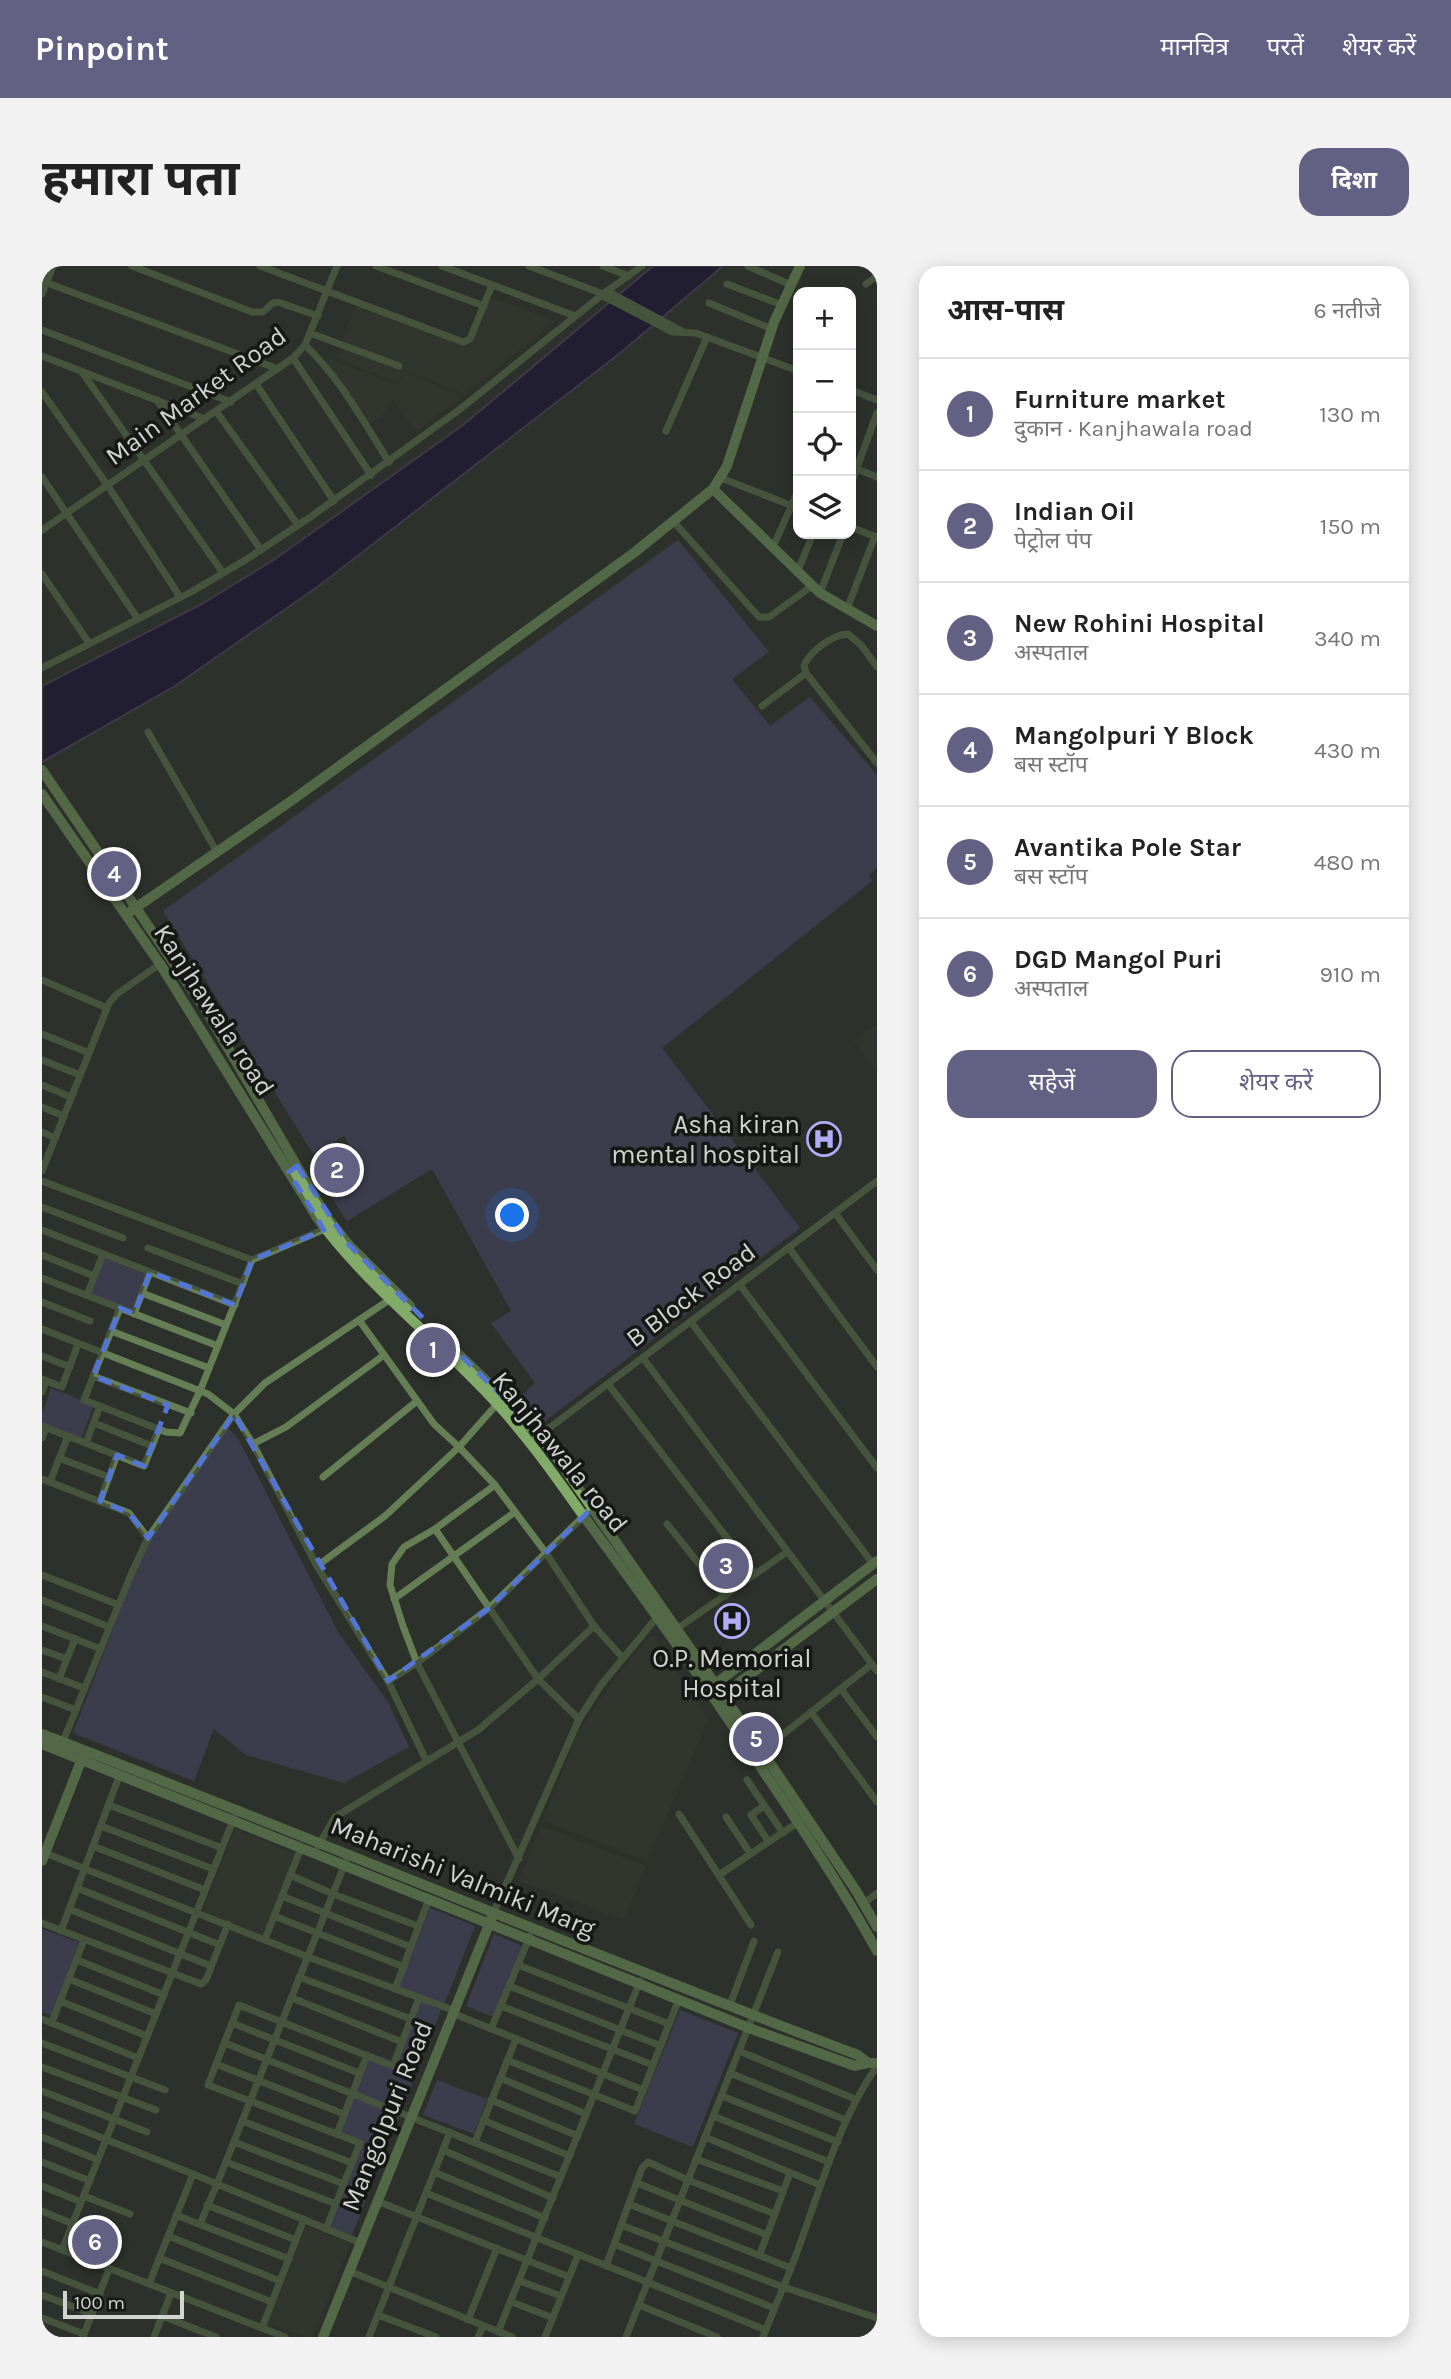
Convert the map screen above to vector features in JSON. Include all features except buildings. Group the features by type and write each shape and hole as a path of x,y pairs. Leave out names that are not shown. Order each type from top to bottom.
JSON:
{"street":[{"path":"42,294 44,281 53,266"},
{"path":"132,266 252,312 263,312 278,302 318,316"},
{"path":"260,266 463,342 470,339 492,285"},
{"name":"Main Market Road","path":"42,530 293,359 305,345 337,266"},
{"path":"376,266 484,306"},
{"path":"442,266 575,316"},
{"path":"529,266 607,295 677,330 708,337 793,370"},
{"path":"603,266 629,276"},
{"path":"43,665 180,597 298,526 459,410 575,316 607,295 642,266"},
{"path":"748,266 791,285"},
{"path":"125,915 385,733 635,552 713,489 727,466 772,329 800,268"},
{"path":"866,284 877,276"},
{"path":"44,281 278,369"},
{"path":"727,284 782,306"},
{"path":"709,303 772,329"},
{"path":"42,330 231,402"},
{"path":"310,333 399,366"},
{"path":"666,431 708,337"},
{"path":"305,345 320,358 341,386 389,462"},
{"path":"42,356 205,419"},
{"path":"293,359 371,475"},
{"path":"82,372 223,573"},
{"path":"256,384 334,501"},
{"path":"856,392 877,400"},
{"path":"42,393 180,597"},
{"path":"157,400 261,550"},
{"path":"216,411 298,526"},
{"path":"854,476 877,413"},
{"path":"857,469 877,477"},
{"path":"42,477 138,619"},
{"path":"721,478 793,506"},
{"path":"713,489 816,590 877,626"},
{"path":"773,547 793,511"},
{"path":"673,521 758,617 776,614 816,590 841,539"},
{"path":"846,609 876,537 856,529"},
{"path":"797,573 811,539"},
{"path":"42,574 89,643"},
{"path":"877,667 852,635 842,634 808,657 804,666 806,673 877,763"},
{"path":"762,706 806,673"},
{"path":"148,732 217,852"},
{"name":"Kanjhawala road","path":"42,770 46,785 136,908 207,1012 325,1229 342,1252 392,1298 497,1404 535,1440 553,1452 678,1628 719,1697 877,1927"},
{"name":"Kanjhawala road","path":"42,794 160,964 326,1216 349,1245 500,1394 535,1440 583,1516 712,1686"},
{"path":"42,1171 44,1158 55,1138 107,1008 117,994 160,964"},
{"path":"42,980 107,1008"},
{"path":"42,1034 89,1053"},
{"path":"42,1060 80,1075"},
{"path":"42,1085 71,1097"},
{"path":"42,1108 64,1116"},
{"path":"42,1132 55,1138"},
{"path":"42,1181 252,1260 325,1229"},
{"name":"B Block Road","path":"535,1440 877,1181"},
{"path":"42,1207 123,1238"},
{"path":"835,1213 874,1260 877,1270"},
{"path":"42,1230 235,1305"},
{"path":"148,1248 243,1284"},
{"path":"789,1248 877,1367"},
{"path":"87,1295 103,1254"},
{"path":"42,1255 94,1276"},
{"path":"120,1308 84,1400 159,1429 180,1433 191,1413 252,1260"},
{"path":"134,1314 150,1272"},
{"path":"42,1278 218,1346"},
{"path":"740,1285 875,1463"},
{"path":"142,1293 226,1325"},
{"path":"61,1746 148,1538 234,1414 265,1383 392,1298"},
{"path":"42,1302 90,1321"},
{"path":"359,1320 434,1424 495,1485 546,1553 594,1626 623,1658"},
{"path":"691,1322 875,1563 712,1686"},
{"path":"42,1329 200,1391 234,1414 253,1444 317,1566 388,1681 426,1760"},
{"path":"111,1331 209,1368"},
{"path":"42,1392 44,1380 62,1387 78,1343"},
{"path":"253,1444 286,1427 384,1355"},
{"path":"42,1356 70,1367"},
{"path":"643,1358 874,1668 841,1689 762,1751"},
{"path":"93,1376 191,1413"},
{"path":"608,1384 755,1574"},
{"path":"323,1477 416,1401"},
{"path":"317,1566 385,1516 459,1447 497,1404"},
{"path":"86,1443 100,1406"},
{"path":"93,1423 152,1446"},
{"path":"42,1438 44,1427 144,1466 159,1429"},
{"path":"68,1436 60,1458 46,1480 129,1513 148,1538"},
{"path":"100,1501 117,1455"},
{"path":"60,1458 109,1477"},
{"path":"495,1485 435,1529 404,1547 397,1554 390,1573 394,1599 418,1663 519,1859"},
{"path":"388,1681 418,1663 488,1609 593,1507"},
{"path":"394,1599 515,1512"},
{"path":"667,1524 725,1596"},
{"path":"435,1529 538,1679 579,1719"},
{"path":"678,1628 788,1552"},
{"path":"42,1575 119,1605"},
{"path":"719,1697 877,1579"},
{"path":"42,1600 109,1627"},
{"path":"492,1918 579,1719 601,1685 658,1616"},
{"path":"42,1626 102,1649"},
{"path":"317,1849 335,1817 478,1730 594,1626"},
{"path":"59,1679 75,1639"},
{"path":"42,1650 67,1659"},
{"path":"42,1672 84,1688"},
{"path":"841,1689 877,1737"},
{"path":"42,1697 76,1710"},
{"name":"Kanjhawala road","path":"719,1697 762,1751 877,1951"},
{"path":"811,1712 877,1801"},
{"name":"Maharishi Valmiki Marg","path":"42,1734 83,1756 707,2004 749,2028 855,2066 874,2064"},
{"name":"Maharishi Valmiki Marg","path":"42,1744 61,1746"},
{"path":"83,1756 44,1857 85,1868 419,1998 643,2090"},
{"path":"61,1931 121,1771"},
{"path":"747,1780 783,1833"},
{"path":"109,1805 222,1847"},
{"path":"764,1806 751,1815 768,1841"},
{"path":"679,1814 751,1925"},
{"path":"62,2250 234,1816"},
{"name":"Maharishi Valmiki Marg","path":"234,1816 301,1848 317,1849"},
{"path":"726,1817 751,1853"},
{"path":"719,1875 802,1820"},
{"path":"101,1826 213,1869"},
{"path":"93,1846 205,1890"},
{"path":"265,1939 301,1848"},
{"path":"200,2224 346,1860"},
{"name":"Maharishi Valmiki Marg","path":"346,1860 429,1899 492,1918"},
{"path":"290,1875 418,1926"},
{"path":"77,1888 220,1945"},
{"path":"863,1904 877,1893"},
{"path":"282,1896 411,1947"},
{"path":"395,1989 429,1899"},
{"path":"69,1909 211,1966"},
{"path":"274,1916 404,1967"},
{"name":"Mangolpuri Road","path":"323,2337 492,1918"},
{"path":"42,1923 201,1984 206,1980 228,1924"},
{"path":"491,2029 532,1934"},
{"path":"52,2022 84,1940"},
{"path":"729,2007 754,1941"},
{"path":"626,2337 778,1952"},
{"path":"77,1960 164,1995"},
{"path":"518,1965 669,2024"},
{"path":"299,1978 411,2019"},
{"path":"69,1979 156,2014"},
{"path":"349,2271 504,2335 520,2281 640,1979"},
{"name":"Maharishi Valmiki Marg","path":"640,1979 679,1999 729,2007 858,2055 874,2064"},
{"path":"509,1986 661,2046"},
{"path":"292,1998 402,2042"},
{"path":"326,2229 359,2143 208,2085 239,2005 393,2066 419,1998"},
{"path":"507,2060 635,2111 679,1999"},
{"path":"61,2001 147,2036"},
{"path":"501,2006 653,2066"},
{"path":"42,2019 138,2058"},
{"path":"232,2023 359,2073"},
{"path":"475,2142 516,2039"},
{"path":"42,2043 165,2090"},
{"path":"225,2043 561,2178"},
{"path":"739,2051 855,2099"},
{"path":"337,2134 367,2055"},
{"path":"216,2064 344,2114"},
{"path":"426,2193 648,2282 764,2334 792,2268 820,2185 846,2120 874,2064"},
{"path":"42,2067 156,2110"},
{"path":"730,2073 846,2120"},
{"path":"500,2078 586,2114"},
{"path":"42,2091 147,2132"},
{"path":"722,2095 838,2142"},
{"path":"492,2100 578,2136"},
{"path":"42,2114 361,2242"},
{"path":"713,2116 830,2162"},
{"path":"484,2120 570,2156"},
{"path":"242,2121 352,2163"},
{"path":"369,2337 450,2132"},
{"path":"42,2137 98,2160"},
{"path":"705,2137 820,2185"},
{"path":"234,2142 344,2184"},
{"path":"443,2150 553,2198"},
{"path":"696,2159 783,2190"},
{"path":"42,2162 90,2181"},
{"path":"226,2162 336,2204"},
{"path":"606,2266 644,2165 648,2162 775,2214"},
{"path":"434,2172 545,2218"},
{"path":"760,2254 790,2173"},
{"path":"149,2284 193,2174"},
{"path":"637,2183 767,2235"},
{"path":"42,2186 130,2214"},
{"path":"377,2201 569,2277"},
{"path":"207,2204 296,2240"},
{"path":"629,2204 792,2268"},
{"path":"42,2211 73,2224"},
{"path":"176,2215 289,2259"},
{"path":"262,2328 304,2220"},
{"path":"621,2225 783,2287 877,2318"},
{"path":"168,2236 280,2281"},
{"path":"42,2242 284,2337"},
{"path":"614,2244 774,2308"},
{"path":"468,2320 497,2248"},
{"path":"545,2337 578,2255"},
{"path":"159,2258 272,2302"},
{"path":"42,2318 83,2336 110,2269"},
{"path":"42,2271 100,2294"},
{"path":"520,2281 561,2296"},
{"path":"153,2337 171,2293"},
{"path":"42,2295 92,2314"},
{"path":"512,2302 553,2318"},
{"path":"639,2305 717,2337"},
{"path":"378,2315 436,2337"},
{"path":"162,2316 216,2337"},
{"path":"478,2337 483,2326"},
{"path":"42,2335 47,2337"}],"highlighted area":[{"path":"297,1166 349,1245 500,1394 553,1452 593,1507 488,1609 388,1681 234,1414 148,1538 129,1513 100,1501 117,1455 144,1466 168,1405 93,1376 120,1308 134,1314 150,1272 235,1305 252,1260 324,1230 289,1172"}],"shaded area":[{"path":"653,266 723,266 619,354 320,585 175,686 42,762 42,686 202,604 275,559 463,425"},
{"path":"490,297 556,321 465,394 404,370 398,383 336,358 356,305 470,347"},
{"path":"327,358 398,385 405,371 463,396 416,431 392,398 383,415 368,426 324,365"},
{"path":"678,540 769,652 732,679 770,726 810,697 877,775 877,868 869,875 872,881 662,1048 800,1228 541,1424 517,1400 535,1383 491,1323 511,1311 432,1169 347,1221 332,1198 365,1174 344,1136 313,1154 163,911"},
{"path":"877,1024 877,1072 854,1041"},
{"path":"104,1258 147,1275 133,1310 90,1293"},
{"path":"51,1388 94,1405 81,1440 42,1425 42,1413"},
{"path":"227,1427 239,1440 338,1632 389,1704 409,1747 344,1783 246,1755 214,1729 194,1781 73,1733 145,1546"},
{"path":"651,1634 709,1718 647,1861 543,1821 578,1733 613,1681"},
{"path":"541,1826 646,1866 624,1920 519,1881"},
{"path":"235,1829 295,1853 263,1935 203,1911"},
{"path":"430,1908 475,1926 444,2005 399,1987"},
{"path":"42,1929 79,1942 52,2016 42,2012"},
{"path":"494,1934 522,1946 494,2017 466,2006"},
{"path":"421,2002 441,2010 352,2235 331,2227 364,2143 339,2133 371,2053 397,2063"},
{"path":"680,2010 738,2033 693,2147 634,2124"},
{"path":"437,2080 487,2099 474,2134 423,2115"},
{"path":"306,2226 350,2243 313,2337 304,2337 268,2323"}],"place":[{"name":"Mangolpuri Y Block","path":"114,874"},
{"name":"Asha kiran mental hospital","path":"824,1139"},
{"name":"Indian Oil","path":"337,1170"},
{"name":"Furniture market","path":"433,1350"},
{"name":"New Rohini Hospital","path":"726,1566"},
{"name":"O.P. Memorial Hospital","path":"732,1621"},
{"name":"Avantika Pole Star","path":"756,1739"},
{"name":"DGD Mangol Puri","path":"95,2242"}]}
